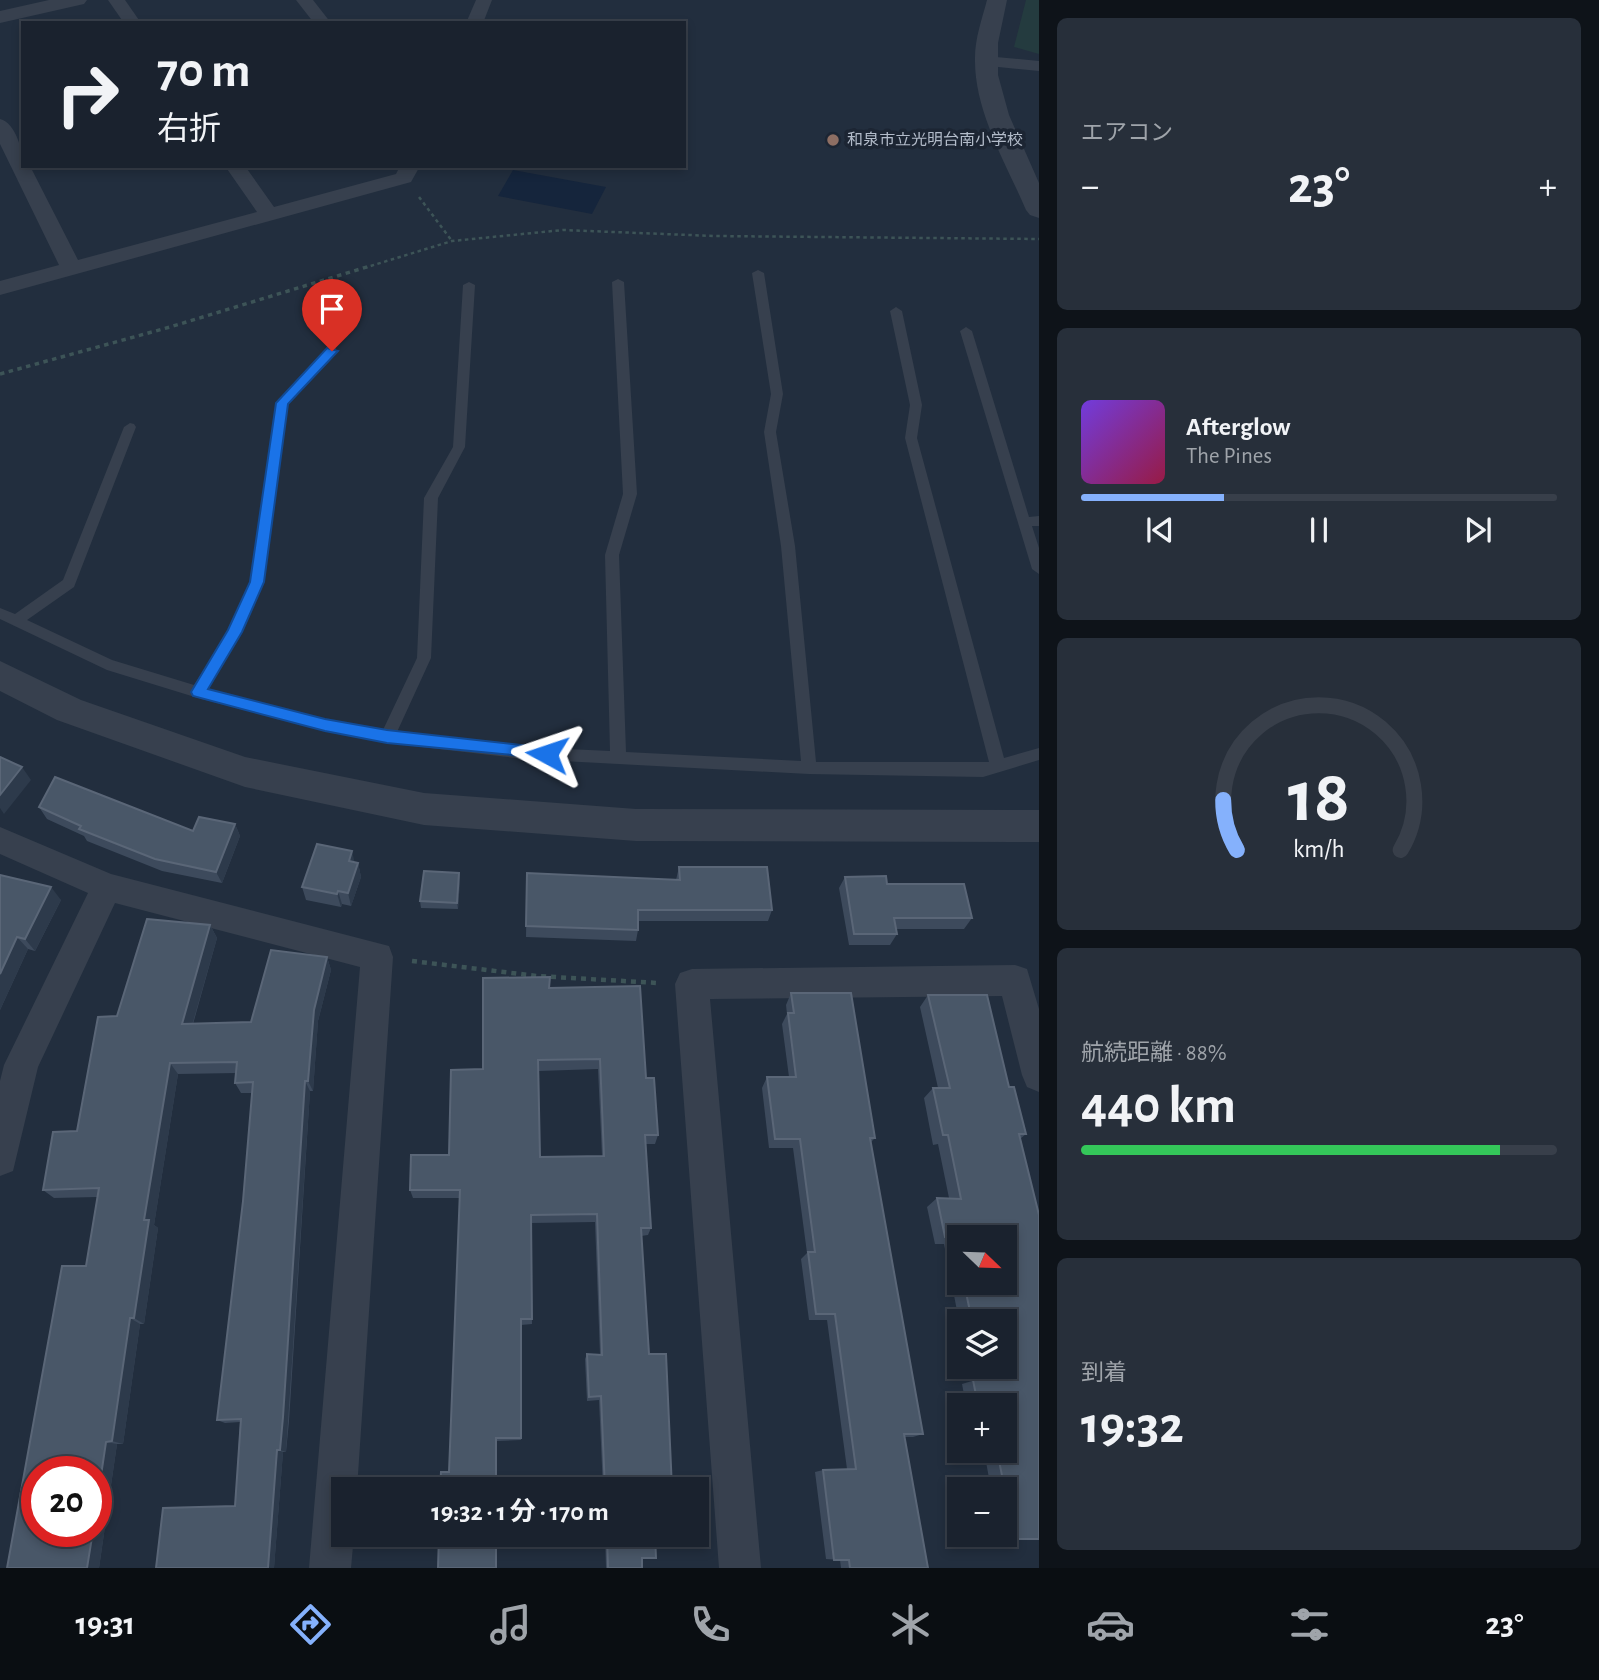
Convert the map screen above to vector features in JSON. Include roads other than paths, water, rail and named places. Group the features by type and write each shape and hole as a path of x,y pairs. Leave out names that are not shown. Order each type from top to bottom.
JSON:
{"street":[{"path":"0,17 78,0"},
{"path":"116,0 131,21"},
{"path":"304,0 321,21"},
{"path":"475,21 484,0"},
{"path":"997,0 985,61 997,115 1039,210"},
{"path":"985,61 1039,66"},
{"path":"0,125 21,167"},
{"path":"21,168 71,268"},
{"path":"236,168 268,213"},
{"path":"0,288 407,172"},
{"path":"0,676 69,709 245,772 424,809 636,825 1039,826"},
{"path":"0,840 107,887 377,957 330,1568"},
{"path":"0,1158 21,1065 107,887"},
{"path":"740,1568 692,984 1015,980 1039,1075"}],"lane":[{"path":"758,272 777,394 770,432 788,546 809,768"},
{"path":"618,282 630,494 612,555 618,759"},
{"path":"387,737 424,658 431,498 459,447 469,285"},
{"path":"896,311 916,405 911,438 998,766"},
{"path":"966,331 1032,521 1039,569"},
{"path":"198,692 235,632 257,582 282,403 332,351"},
{"path":"16,620 69,583 130,427"},
{"path":"0,612 107,664 198,692 325,725 387,737 524,753 809,768 983,770 1039,754"}],"water":[{"path":"513,170 606,187 592,214 498,196"}],"place":[{"name":"和泉市立光明台南小学校","path":"833,140"}]}
